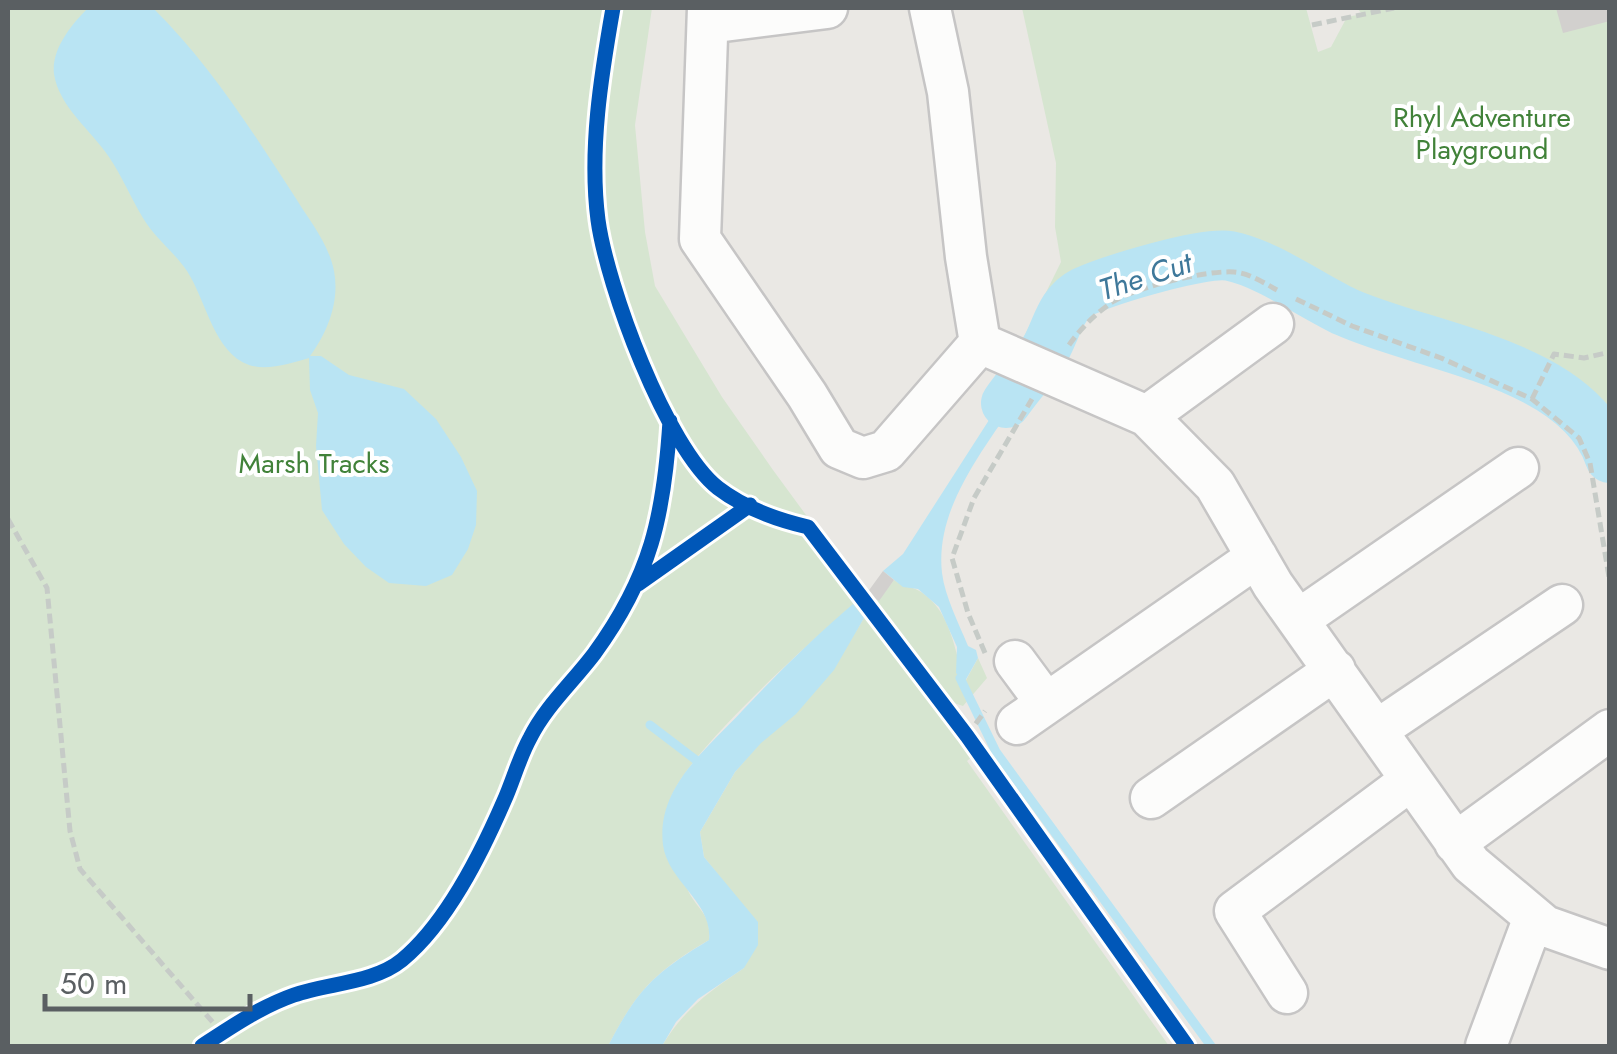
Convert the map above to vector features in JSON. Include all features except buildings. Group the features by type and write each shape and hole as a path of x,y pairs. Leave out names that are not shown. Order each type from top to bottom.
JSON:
{"lane":[{"path":"827,8 708,15 700,239 839,448 863,458 886,450 993,349"},
{"path":"930,8 948,92 966,257 993,349 1146,416 1215,485 1298,620 1471,864 1545,926 1610,949"},
{"path":"1146,416 1273,324"},
{"path":"1298,620 1518,468"},
{"path":"1015,661 1031,714 1257,557"},
{"path":"1377,730 1562,605"},
{"path":"1151,798 1335,670"},
{"path":"1456,843 1610,730"},
{"path":"1287,993 1235,911 1411,780"},
{"path":"1486,1046 1534,916"}],"path":[{"path":"1312,25 1394,8"},
{"path":"1610,352 1584,358 1554,354 1532,399 1579,438 1590,463 1610,583"},
{"path":"8,519 47,588 70,831 80,869 223,1032"},
{"path":"955,721 978,752"}],"green space":[{"name":"Marsh Tracks","path":"8,8 652,8 635,125 645,232 655,286 722,397 773,470 878,601 894,580 920,591 941,612 965,682 978,658 987,678 963,706 951,702 984,747 967,761 1169,1046 662,1046 698,1002 744,968 724,882 704,857 700,832 735,772 856,631 864,618 853,605 716,735 674,790 669,809 675,848 689,893 708,922 709,940 649,984 608,1046 8,1046"},
{"name":"Rhyl Adventure Playground","path":"1022,8 1306,8 1318,52 1331,47 1347,17 1362,14 1357,8 1609,8 1609,417 1591,411 1569,392 1509,359 1361,305 1252,251 1216,245 1088,279 1058,303 1034,351 1020,345 1061,262 1055,227 1056,163"}],"water":[{"path":"88,8 153,8 229,98 312,223 328,251 335,294 331,316 310,356 321,356 349,375 404,389 436,419 477,491 476,525 468,549 452,575 426,586 389,583 344,544 322,510 316,446 318,413 310,390 309,358 256,367 237,359 227,349 187,271 148,225 109,157 62,97 54,74 56,55 69,29"},
{"path":"1016,378 1027,384 968,473 947,522 942,547 946,591 968,646 976,650 978,658 964,683 956,673 957,647 939,607 918,589 903,587 883,571 903,554"},
{"path":"1570,405 1609,417 1609,458 1592,423"},
{"path":"853,604 864,618 834,670 796,714 761,743 735,772 700,832 704,857 758,922 758,945 744,968 698,999 676,1022 662,1046 608,1046 628,1010 649,984 709,940 704,914 673,870 663,845 667,805 676,787 700,755 755,697"}],"waterway":[{"name":"The Cut","path":"1006,403 1042,355 1065,309 1083,292 1156,268 1230,256 1274,273 1346,312 1496,363 1534,380 1566,400 1593,426 1610,458"},
{"path":"960,678 996,752 1211,1046"},
{"path":"650,725 696,760"}],"cycle path":[{"path":"613,8 596,140 598,220 626,323 679,438 698,467 728,495 761,512 808,527 967,736 1187,1046"},
{"path":"202,1046 281,1000 391,968 434,927 485,843 536,726 594,654 642,571 664,487 670,421"},
{"path":"638,584 750,505"}]}
